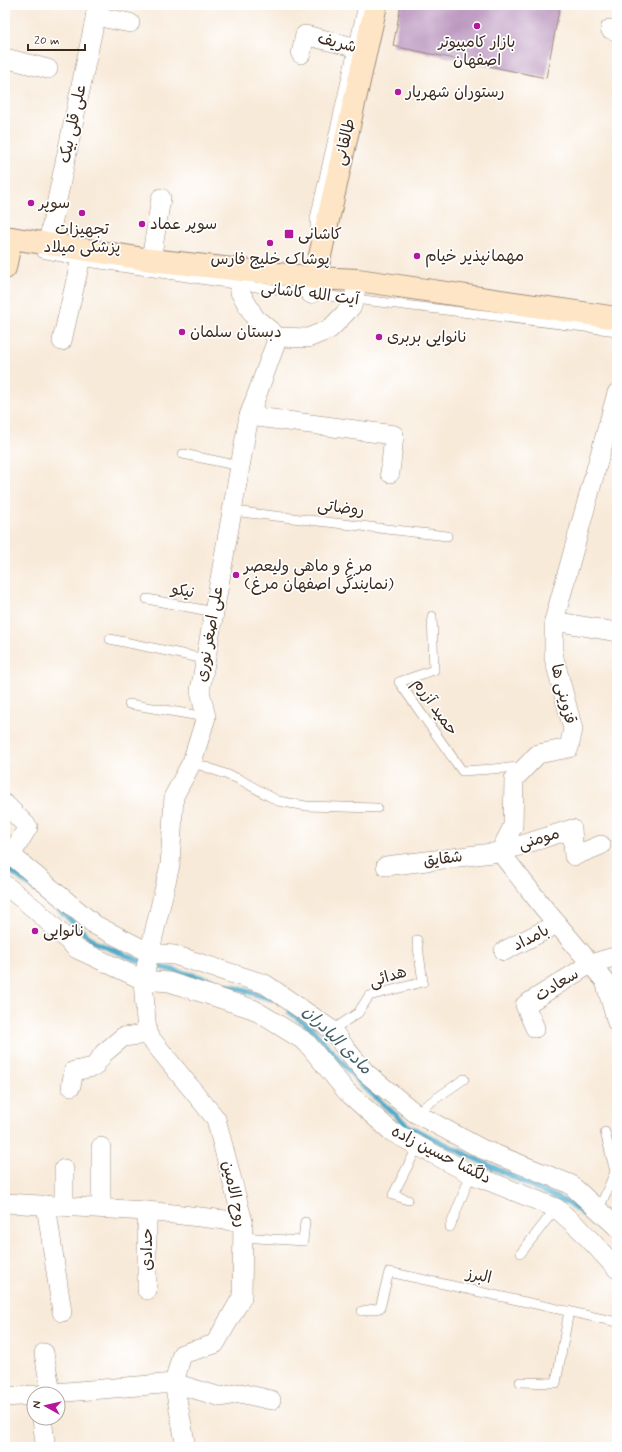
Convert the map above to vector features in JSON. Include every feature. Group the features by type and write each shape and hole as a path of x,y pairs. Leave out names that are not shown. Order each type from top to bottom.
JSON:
{"main road":[{"name":"طالقانی","path":"313,286 360,49 376,5"},
{"name":"آیت الله کاشانی","path":"9,243 82,255 151,260 239,278 617,318"},
{"path":"5,268 9,243"}],"street":[{"path":"97,11 130,23"},
{"name":"علی قلی بیک","path":"39,247 97,11"},
{"name":"شریف","path":"301,54 305,35 360,49"},
{"path":"5,58 48,69"},
{"path":"151,260 161,198"},
{"path":"62,341 82,255"},
{"path":"239,278 240,292 255,318 278,337 308,338 330,329 352,306 356,290"},
{"name":"علی اصغر نوری","path":"206,717 200,691 249,416 278,337"},
{"name":"قزوینی ها","path":"500,852 513,826 514,779 538,754 569,748 573,729 554,658 554,621 617,393"},
{"path":"249,416 394,435 390,473"},
{"path":"554,621 617,632"},
{"path":"71,1086 74,1071 94,1067 104,1053 123,1037 146,1034 143,980 170,866 174,796 192,762 206,717"},
{"path":"5,804 28,827 8,853"},
{"name":"مومنی","path":"500,852 572,829 574,856 601,845"},
{"path":"500,852 557,924 605,981 613,994 617,1021"},
{"name":"شقایق","path":"386,866 500,852"},
{"name":"دلگشا حسین زاده","path":"8,853 95,925 150,953 174,955 265,984 332,1030 366,1073 415,1113 482,1149 570,1184 617,1227"},
{"name":"دلگشا حسین زاده","path":"5,885 36,910 77,948 143,980 169,982 253,1009 306,1042 347,1092 392,1132 471,1174 556,1208 581,1230 617,1269"},
{"name":"بامداد","path":"504,951 557,924"},
{"path":"77,948 95,925"},
{"path":"590,964 617,956"},
{"name":"سعادت","path":"535,1028 525,1005 590,964"},
{"name":"روح الامین","path":"146,1034 216,1119 243,1230 242,1298 215,1344 182,1354 174,1383 186,1447"},
{"path":"101,1147 102,1208"},
{"path":"62,1312 55,1205 64,1169"},
{"path":"5,1203 147,1210 243,1230"},
{"name":"حدادی","path":"147,1210 147,1290"},
{"path":"42,1386 44,1353"},
{"path":"66,1392 174,1383 221,1398 240,1392 271,1400"},
{"path":"5,1397 26,1395"},
{"path":"43,1426 45,1443"}],"lane":[{"name":"طالقانی","path":"360,49 363,5"},
{"name":"آیت الله کاشانی","path":"82,255 239,278"},
{"name":"آیت الله کاشانی","path":"356,290 617,331"},
{"path":"183,454 240,466"},
{"name":"روضاتی","path":"232,510 447,536"},
{"name":"نیکو","path":"148,600 214,612"},
{"name":"حمید آزرم","path":"432,616 434,670 399,682 462,771 526,767"},
{"path":"110,639 205,659"},
{"path":"129,704 206,717"},
{"path":"192,762 239,779 278,801 306,806 377,808"},
{"name":"هدائی","path":"332,1030 358,1013 369,996 423,982 417,940"},
{"path":"415,1113 464,1079"},
{"path":"599,1209 615,1172 605,1132"},
{"path":"408,1200 393,1194 418,1146"},
{"path":"450,1227 471,1174"},
{"path":"521,1253 556,1208"},
{"path":"243,1230 303,1241 305,1222"},
{"name":"البرز","path":"362,1311 380,1308 389,1272 617,1322"},
{"path":"520,1382 556,1383 569,1311"}],"building":[{"name":"بازار کامپیوتر اصفهان","path":"401,5 560,5 546,78 393,46"}],"waterway":[{"name":"مادی الیادران","path":"5,866 55,905 94,942 145,963 207,979 272,999"},
{"name":"مادی الیادران","path":"290,1012 311,1028 362,1085 409,1127 572,1205 608,1233 617,1246"}],"place":[{"name":"بازار کامپیوتر اصفهان","path":"477,26"},
{"name":"رستوران شهریار","path":"398,92"},
{"name":"سوپر","path":"31,203"},
{"name":"تجهیزات پزشکی میلاد","path":"82,213"},
{"name":"سوپر عماد","path":"142,224"},
{"name":"کاشانی","path":"289,234"},
{"name":"پوشاک خلیج فارس","path":"270,243"},
{"name":"مهمانپذیر خیام","path":"417,256"},
{"name":"دبستان سلمان","path":"182,332"},
{"name":"نانوایی بربری","path":"379,337"},
{"name":"مرغ و ماهی ولیعصر (نمایندگی اصفهان مرغ)","path":"236,575"},
{"name":"نانوایی","path":"35,931"}]}
